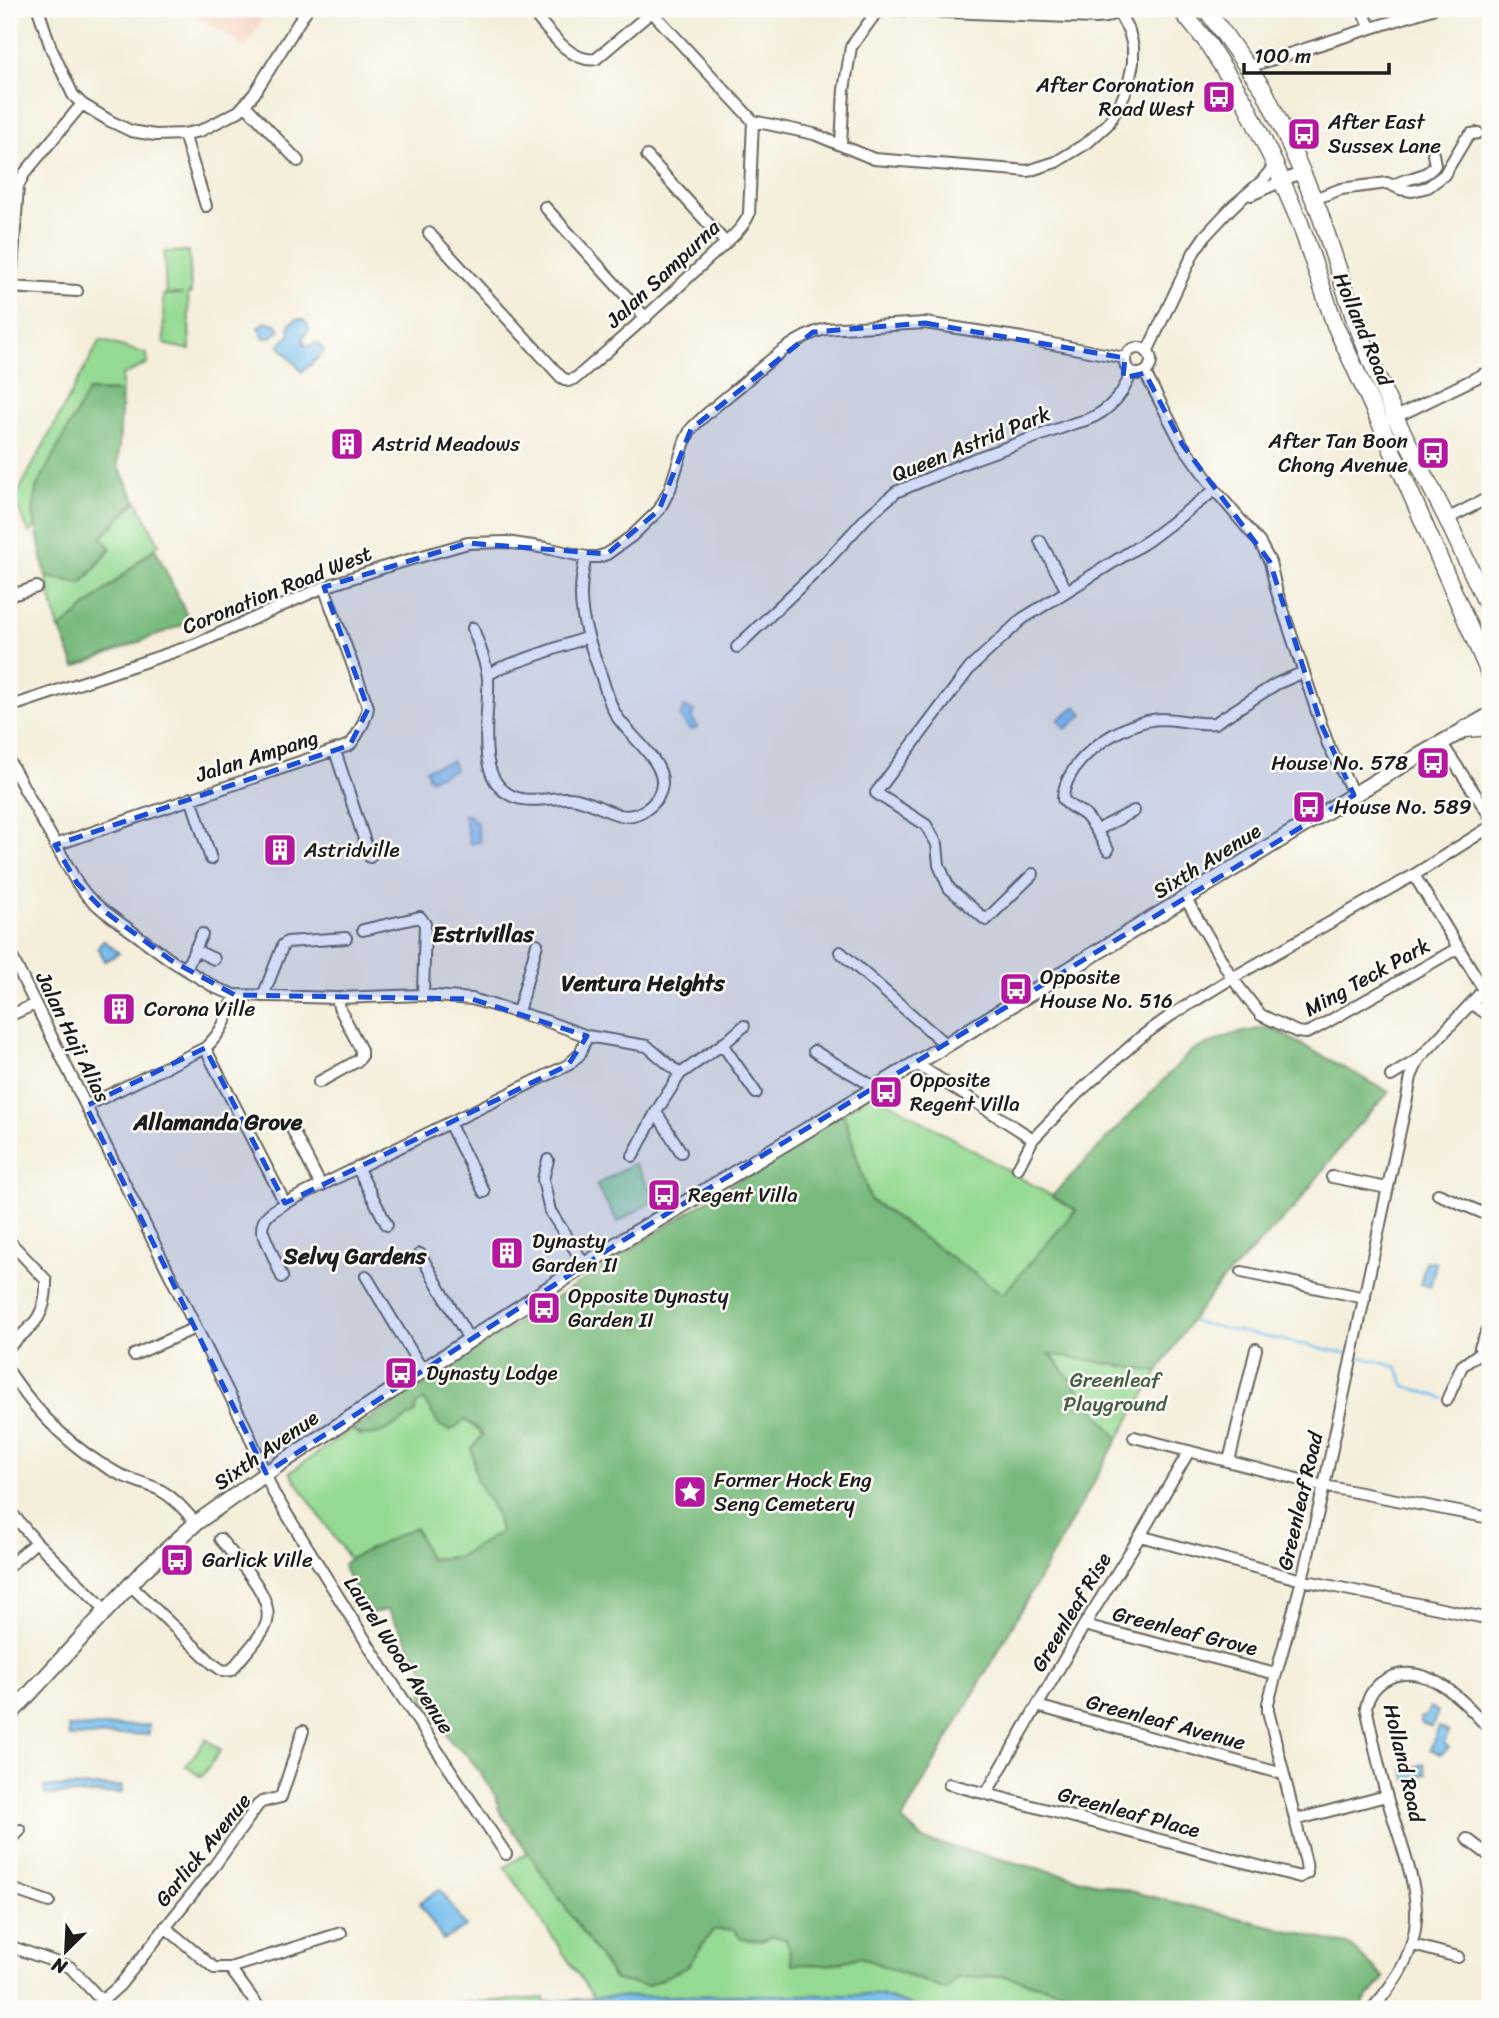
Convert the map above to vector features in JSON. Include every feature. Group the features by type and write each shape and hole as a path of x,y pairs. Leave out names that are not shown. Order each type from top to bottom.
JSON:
{"main road":[{"name":"Holland Road","path":"1180,9 1206,41 1245,102 1300,223 1335,325 1447,519 1490,611"},
{"name":"Holland Road","path":"1206,9 1264,90 1314,199 1388,421 1490,675"},
{"name":"Sixth Avenue","path":"9,1716 130,1585 196,1523 266,1473 586,1265 1354,795 1490,715"},
{"path":"1465,729 1490,727"}],"street":[{"path":"38,9 51,48 73,95 82,104 131,131 155,135 200,131 219,123 245,105 307,9"},
{"path":"530,9 569,51 578,58 589,61 596,60 653,10 753,121 814,134 866,156 887,161 1028,171 1056,162 1087,143 1108,124 1120,104 1128,86 1133,63 1133,47 1121,11 1095,18 877,9 851,47 844,90 841,144"},
{"path":"1361,9 1371,28"},
{"path":"1248,67 1432,9"},
{"path":"9,313 18,186 24,174 82,104"},
{"path":"245,105 298,161"},
{"name":"Jalan Sampurna","path":"429,233 565,380 572,381 646,318 747,220 753,121"},
{"path":"1314,199 1341,189 1387,183 1412,191 1428,187 1444,175 1471,134 1478,133"},
{"path":"184,134 206,206"},
{"path":"1394,185 1401,180 1429,172 1435,165 1433,154"},
{"path":"647,156 725,242"},
{"path":"1147,352 1136,348 1129,351 1125,366 1130,373 1145,373 1151,364 1147,352 1194,252 1205,236 1275,165"},
{"path":"1245,197 1302,172"},
{"path":"545,207 646,318"},
{"path":"10,287 77,291"},
{"name":"Coronation Road West","path":"9,706 194,645 324,587 468,543 506,542 586,556 598,557 607,554 653,518 659,510 670,489 691,429 778,354 813,332 925,323 1125,358"},
{"path":"1388,421 1490,371"},
{"name":"Queen Astrid Park","path":"737,647 823,565 867,517 896,492 974,459 1074,423 1088,421 1114,403 1130,373"},
{"path":"1145,373 1182,444 1215,490 1260,543 1270,562 1276,589 1328,744 1354,795"},
{"path":"1034,874 986,920 948,888 939,865 937,844 926,825 876,793 971,668 1021,619 1149,541 1215,490"},
{"path":"1447,519 1490,497"},
{"path":"1040,541 1067,591"},
{"path":"473,628 488,675 487,763 493,780 501,790 517,798 583,800 625,816 651,806 661,789 662,778 655,762 616,716 580,608 579,596 586,556"},
{"path":"9,596 37,587"},
{"name":"Jalan Ampang","path":"55,845 335,751 353,742 367,715 368,707 324,587"},
{"path":"488,675 500,668 588,637"},
{"path":"1108,850 1084,814 1063,799 1067,782 1081,758 1131,725 1160,719 1215,723 1276,684 1304,672"},
{"path":"1442,744 1490,816"},
{"name":"Jalan Ampang","path":"335,751 370,857"},
{"path":"9,761 77,883 88,897 186,970 216,988 235,995 337,998 423,995 472,999 587,1036 647,1046 680,1074"},
{"name":"Jalan Ampang","path":"191,798 211,859"},
{"path":"1097,830 1134,811"},
{"path":"1018,1168 1033,1139 1078,1093 1141,1037 1170,1016 1414,875 1490,827"},
{"name":"Ming Teck Park","path":"1414,875 1458,948 1487,986"},
{"name":"Ming Teck Park","path":"1186,899 1233,978 1261,1015 1290,1030 1306,1033 1458,948"},
{"path":"363,930 420,917 424,919 423,995"},
{"path":"186,970 202,934"},
{"path":"263,996 283,945 287,942 346,938"},
{"path":"518,1012 537,944"},
{"path":"195,950 214,959"},
{"name":"Jalan Haji Alias","path":"9,951 266,1473"},
{"path":"840,952 945,1044"},
{"path":"1391,1076 1419,1059 1487,986"},
{"path":"86,1106 205,1048 224,1026 235,995"},
{"path":"319,1082 361,1057 361,1050 337,998"},
{"path":"9,1016 34,1003"},
{"path":"1472,1004 1490,1016"},
{"path":"633,1156 680,1074 744,1026"},
{"path":"282,1277 262,1230 262,1223 269,1213 357,1167 568,1065 580,1054 587,1036"},
{"path":"722,1044 756,1093"},
{"path":"205,1048 285,1203"},
{"path":"814,1051 876,1088"},
{"name":"Greenleaf Road","path":"1300,1877 1307,1873 1307,1869 1268,1703 1325,1486 1411,1077 1419,1059"},
{"path":"915,1063 1033,1139"},
{"path":"656,1112 681,1152"},
{"path":"449,1123 484,1192"},
{"path":"292,1129 321,1186"},
{"path":"548,1160 543,1179 550,1211 586,1265"},
{"path":"357,1167 387,1224"},
{"path":"1332,1177 1387,1188"},
{"path":"1438,1194 1490,1216"},
{"path":"9,1241 46,1280 47,1299 34,1325 9,1346"},
{"path":"420,1254 470,1340"},
{"path":"1242,1272 1366,1297"},
{"path":"366,1276 424,1371"},
{"path":"1490,1325 1480,1347 1480,1352 1490,1360"},
{"path":"134,1354 195,1328"},
{"path":"1229,1461 1256,1349"},
{"path":"1447,1400 1462,1366 1480,1352"},
{"path":"9,1372 60,1434 116,1473 160,1490 196,1523"},
{"path":"1134,1437 1325,1486 1490,1518"},
{"name":"Greenleaf Rise","path":"986,1794 1189,1451"},
{"name":"Laurel Wood Avenue","path":"266,1473 273,1492 382,1668 506,1854"},
{"path":"9,1510 36,1542 106,1611"},
{"path":"1140,1536 1302,1580 1490,1619"},
{"path":"130,1585 213,1664 223,1671 232,1670 266,1625 268,1611 253,1580 220,1539"},
{"path":"9,1566 36,1542"},
{"name":"Greenleaf Grove","path":"1084,1625 1276,1674"},
{"name":"Holland Road","path":"1372,2009 1399,1975 1413,1945 1417,1916 1413,1884 1387,1796 1366,1707 1368,1698 1381,1682 1397,1675 1407,1674 1431,1680 1446,1687 1490,1730"},
{"name":"Greenleaf Avenue","path":"1037,1706 1283,1774"},
{"name":"Garlick Avenue","path":"230,1968 214,1968 165,1927 215,1865 258,1805 282,1797 303,1731"},
{"name":"Greenleaf Place","path":"949,1784 1300,1877"},
{"path":"1296,1820 1387,1796"},
{"path":"9,1842 20,1830"},
{"path":"1467,1839 1490,1856"},
{"path":"9,1888 49,1902"},
{"path":"9,1946 70,1967 98,2005 120,1984 165,1927"},
{"path":"260,2009 230,1968 341,1933"},
{"path":"1413,1945 1458,1957"}],"highlighted area":[{"path":"925,323 1125,358 1123,378 1145,373 1182,444 1270,562 1321,724 1354,795 614,1246 266,1473 86,1106 205,1048 285,1203 568,1065 587,1036 472,999 235,995 172,961 104,911 77,883 55,845 350,745 368,709 324,587 468,543 607,554 659,510 691,429 813,332"}],"shaded area":[{"path":"188,9 267,9 246,48"}],"green space":[{"path":"189,251 190,350 164,344 163,295 183,294 166,294 164,252"},
{"path":"100,340 147,354 148,363 122,376 122,392 88,391 33,513 35,526 30,534 14,500"},
{"path":"88,391 122,392 118,466 136,501 101,537 110,548 82,583 46,577 33,513 36,488"},
{"path":"137,501 159,544 59,630 46,577 83,583 111,549 102,537"},
{"path":"155,548 190,622 75,667 60,629"},
{"path":"1269,1027 1389,1092 1351,1133 1295,1207 1221,1282 1192,1319 1158,1372 1050,1354 1118,1439 902,1820 924,1840 1351,1946 1384,1978 1358,2009 1072,2009 1066,1992 1004,1976 957,1978 946,1990 860,1957 828,1965 792,1964 786,1939 771,1936 761,1941 741,1939 734,1930 713,1930 687,1967 647,1986 615,1980 499,1810 496,1796 468,1756 452,1743 422,1695 427,1673 388,1610 371,1613 362,1602 343,1566 349,1559 415,1527 429,1559 458,1557 500,1532 496,1513 476,1479 472,1448 483,1435 465,1420 450,1431 440,1426 424,1400 416,1405 415,1413 385,1431 368,1435 352,1430 843,1112 870,1200 1003,1294 1076,1210 1052,1196 1191,1051 1234,1034"},
{"path":"874,1093 1076,1210 1003,1295 870,1199 843,1112"},
{"path":"634,1163 656,1199 618,1222 596,1185"},
{"name":"Greenleaf Playground","path":"1049,1353 1158,1372 1118,1439"},
{"path":"424,1400 463,1419 483,1435 472,1448 476,1479 497,1513 500,1532 458,1557 429,1559 415,1528 349,1559 290,1472 352,1430 360,1436"},
{"path":"206,1739 221,1750 201,1777 186,1766"},
{"path":"528,1852 615,1980 687,1967 713,1929 735,1930 742,1939 761,1941 771,1936 786,1939 828,1965 860,1957 946,1990 957,1978 1004,1976 1066,1992 1072,2009 921,2009 879,1995 734,1995 733,2009 662,1997 594,1998 505,1867"},
{"path":"544,1998 544,2009 398,2009 402,2007"}],"water":[{"path":"297,319 307,323 309,329 303,338 304,344 309,346 316,343 324,351 302,372 279,345 290,335 289,324"},
{"path":"266,322 276,324 280,330 270,338 264,338 258,328"},
{"path":"1076,706 1083,715 1065,729 1058,720"},
{"path":"684,707 694,711 691,717 698,727 692,730 688,728 680,717"},
{"path":"452,761 455,770 429,779 426,769"},
{"path":"470,814 471,820 476,820 480,842 470,844 464,815"},
{"path":"103,940 119,953 105,961 98,948"},
{"path":"1426,1261 1436,1263 1430,1287 1420,1284"},
{"path":"1430,1707 1438,1711 1432,1727 1421,1723 1420,1718 1426,1716"},
{"path":"149,1725 149,1734 69,1737 68,1727"},
{"path":"1439,1727 1449,1732 1444,1743 1449,1748 1441,1754 1430,1749"},
{"path":"1424,1764 1427,1774 1407,1780 1403,1770"},
{"path":"122,1786 122,1793 45,1795 44,1787"},
{"path":"440,1889 466,1927 443,1940 419,1903"},
{"path":"879,1995 921,2009 547,2009 546,2002 611,1997"}],"waterway":[{"path":"1194,1322 1348,1354"},
{"path":"1354,1355 1397,1367 1405,1386 1443,1398"}],"place":[{"name":"After Coronation Road West","path":"1219,97"},
{"name":"After East Sussex Lane","path":"1304,134"},
{"name":"Astrid Meadows","path":"347,444"},
{"name":"After Tan Boon Chong Avenue","path":"1433,453"},
{"name":"House No. 578","path":"1433,763"},
{"name":"House No. 589","path":"1309,807"},
{"name":"Astridville","path":"280,850"},
{"name":"Opposite House No. 516","path":"1016,989"},
{"name":"Corona Ville","path":"119,1009"},
{"name":"Opposite Regent Villa","path":"886,1092"},
{"name":"Regent Villa","path":"664,1195"},
{"name":"Dynasty Garden II","path":"507,1253"},
{"name":"Opposite Dynasty Garden II","path":"544,1308"},
{"name":"Dynasty Lodge","path":"401,1373"},
{"name":"Former Hock Eng Seng Cemetery","path":"690,1492"},
{"name":"Garlick Ville","path":"177,1560"}],"district":[{"name":"Estrivillas","path":"483,934"},
{"name":"Ventura Heights","path":"643,983"},
{"name":"Allamanda Grove","path":"218,1122"},
{"name":"Selvy Gardens","path":"355,1256"}]}
